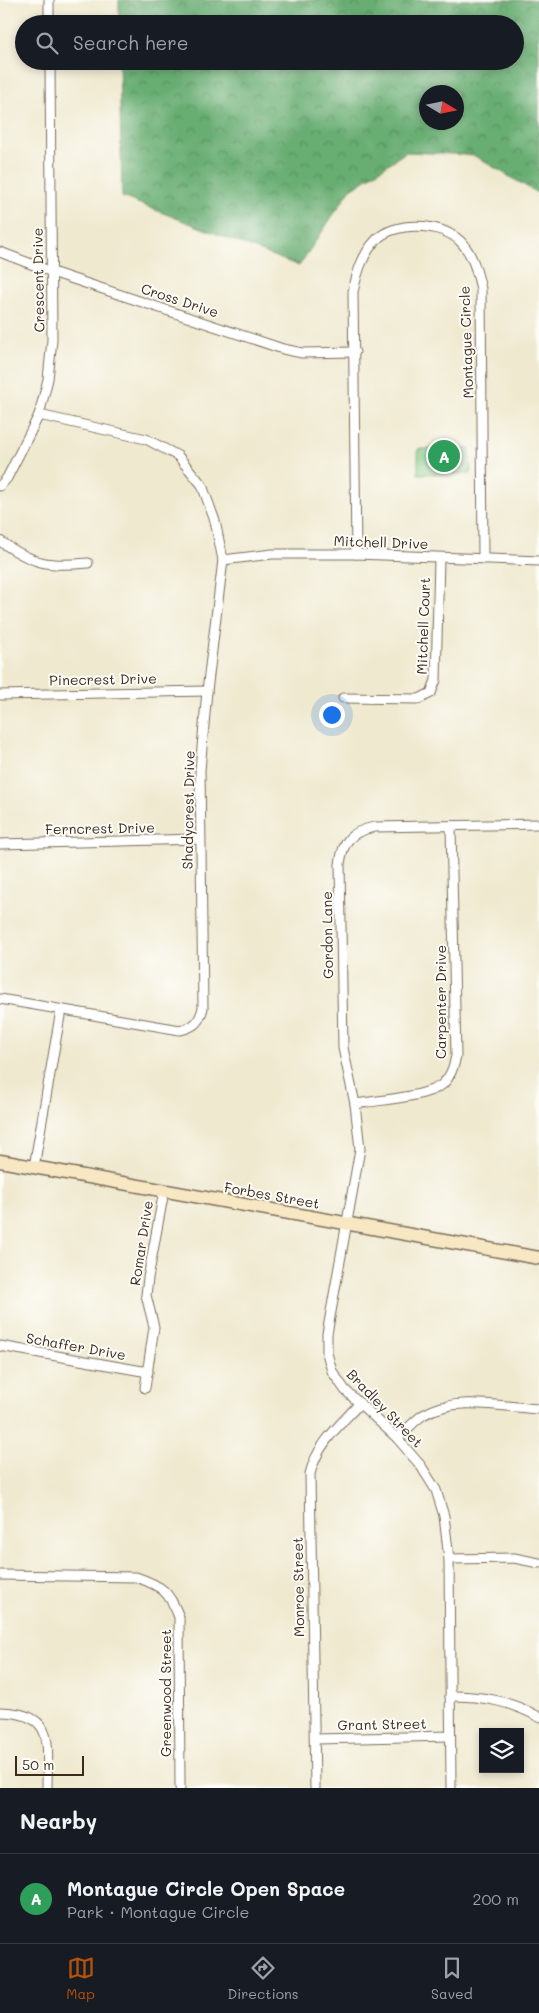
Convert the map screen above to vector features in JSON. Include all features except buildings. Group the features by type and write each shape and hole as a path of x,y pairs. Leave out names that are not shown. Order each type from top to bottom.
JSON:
{"main road":[{"name":"Forbes Street","path":"0,1161 539,1258"}],"street":[{"path":"49,0 49,15"},
{"name":"Crescent Drive","path":"0,486 7,478 39,415 48,379 52,340 50,70"},
{"name":"Montague Circle","path":"356,554 353,292 359,265 377,239 404,226 429,225 460,240 474,262 481,290 483,559"},
{"name":"Cross Drive","path":"0,252 52,272 283,349 302,352 355,352"},
{"name":"Shadycrest Drive","path":"0,999 180,1030 192,1028 200,1019 203,1008 200,770 207,691 223,560 215,521 202,485 178,456 146,439 39,415"},
{"path":"0,541 26,558 57,566 88,563"},
{"name":"Mitchell Drive","path":"223,560 272,554 356,554 539,561"},
{"name":"Mitchell Court","path":"343,698 418,699 431,694 436,680 439,558"},
{"name":"Pinecrest Drive","path":"0,695 207,691"},
{"name":"Gordon Lane","path":"347,1224 360,1149 355,1104 344,1048 340,864 342,851 348,839 358,830 374,827 539,824"},
{"name":"Carpenter Drive","path":"355,1104 425,1092 442,1084 453,1071 456,1056 451,826"},
{"name":"Ferncrest Drive","path":"0,844 200,839"},
{"path":"34,1167 61,1010"},
{"name":"Romar Drive","path":"145,1388 154,1327 146,1295 164,1191"},
{"name":"Bradley Street","path":"347,1224 327,1334 327,1353 332,1371 345,1390 397,1438 421,1466 436,1490 444,1516 449,1559 451,1788"},
{"name":"Schaffer Drive","path":"0,1346 148,1372"},
{"name":"Monroe Street","path":"315,1788 310,1474 314,1458 321,1445 360,1403"},
{"path":"397,1438 424,1414 446,1406 467,1404 539,1409"},
{"path":"449,1559 514,1558 539,1563"},
{"name":"Greenwood Street","path":"0,1575 136,1577 157,1584 171,1597 179,1617 180,1788"},
{"path":"450,1696 481,1696 501,1700 539,1717"},
{"path":"0,1712 17,1712 30,1716 41,1725 47,1740 47,1788"},
{"name":"Grant Street","path":"315,1739 450,1736"}],"green space":[{"path":"119,0 539,0 539,194 473,155 406,152 350,190 299,266 122,197 119,70 524,70 524,15 119,15"},
{"path":"470,448 471,474 418,474 418,449"}],"place":[{"name":"Montague Circle Open Space","path":"444,456"}]}
